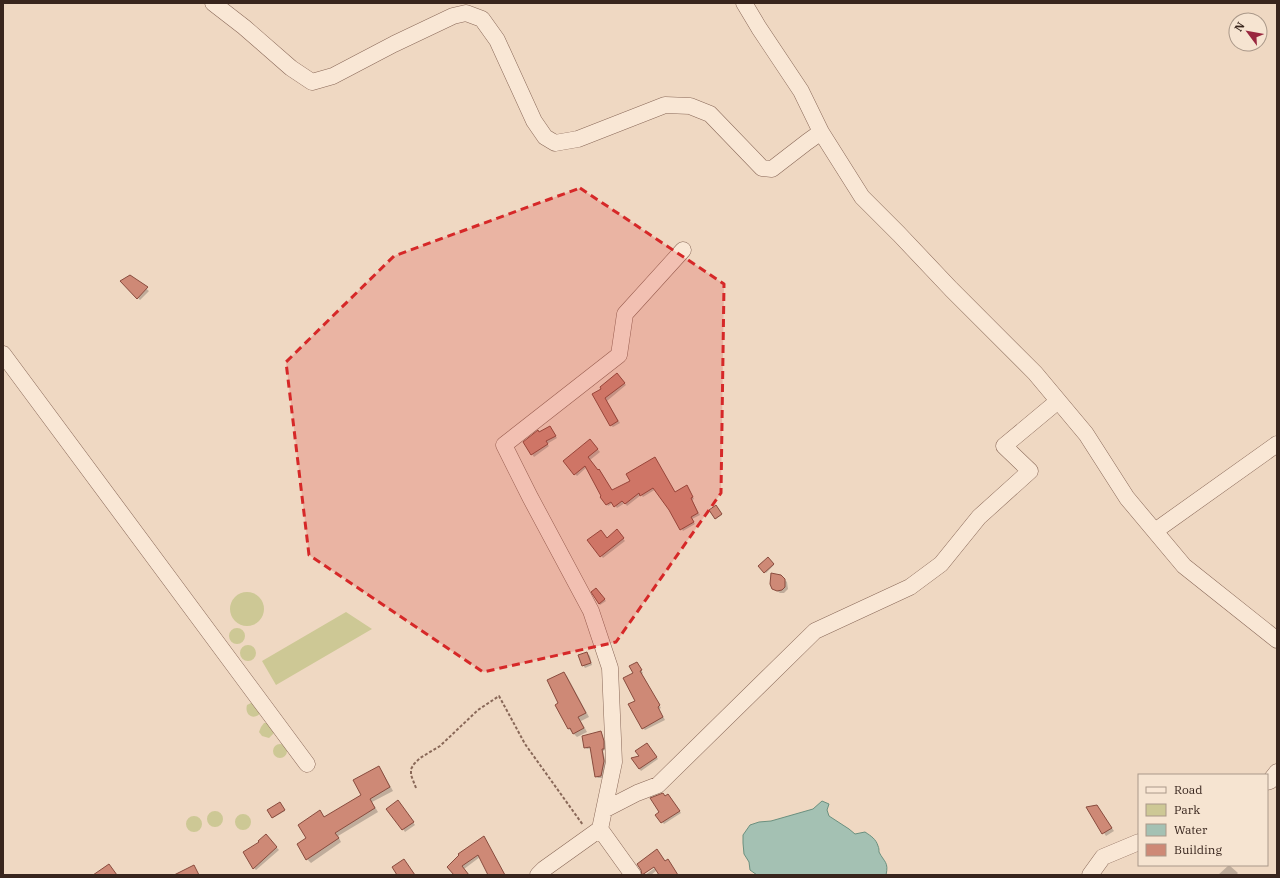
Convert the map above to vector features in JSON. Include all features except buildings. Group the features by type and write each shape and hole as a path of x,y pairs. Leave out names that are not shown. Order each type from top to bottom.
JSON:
{"street":[{"path":"213,3 244,27 291,68 312,82 333,76 394,44 453,16 466,13 482,19 497,40 534,121 545,137 555,144 578,140 665,105 690,106 710,114 762,168 772,169 820,132"},
{"path":"744,3 758,28 801,91 820,132 862,198 1035,373 1086,434 1127,498 1184,566 1277,640"},
{"path":"538,875 595,832 604,810 614,762 610,668 592,611 530,497 504,445 619,355 625,314 683,250"},
{"path":"3,354 307,764"},
{"path":"604,810 658,785 815,631 910,587 941,564 979,517 1030,472 1004,446 1058,401"},
{"path":"1155,531 1277,444"},
{"path":"1268,782 1277,772"},
{"path":"595,832 633,875"},
{"path":"1090,875 1103,856 1138,842"}],"path":[{"path":"416,788 411,775 411,769 414,764 420,758 440,746 478,710 499,696 525,744 595,832"}],"highlighted area":[{"path":"580,188 724,284 721,493 616,642 483,672 309,555 286,362 394,256"}],"green space":[{"path":"244,592 250,592 259,597 263,603 263,615 259,621 250,626 244,626 235,621 230,612 230,606 235,597"},
{"path":"346,612 372,629 276,685 262,661"},
{"path":"237,628 244,633 245,636 240,643 237,644 230,639 229,636 234,629"},
{"path":"248,645 255,650 256,653 251,660 248,661 241,656 240,653 245,646"},
{"path":"253,702 261,712 259,715 253,717 247,712 246,709 247,705"},
{"path":"264,723 267,723 274,733 269,738 262,736 259,732"},
{"path":"277,744 283,744 287,748 287,754 283,758 277,758 273,754 273,748"},
{"path":"215,811 221,813 223,819 221,825 215,827 209,825 207,819 209,813"},
{"path":"243,814 249,816 251,822 249,828 243,830 237,828 235,822 237,816"},
{"path":"194,816 200,818 202,824 200,830 194,832 188,830 186,824 188,818"}],"water":[{"path":"822,801 829,804 827,810 829,816 855,834 865,832 875,840 879,852 886,862 886,875 757,875 750,870 749,862 744,854 743,835 750,825 759,822 771,821 813,809"}]}
